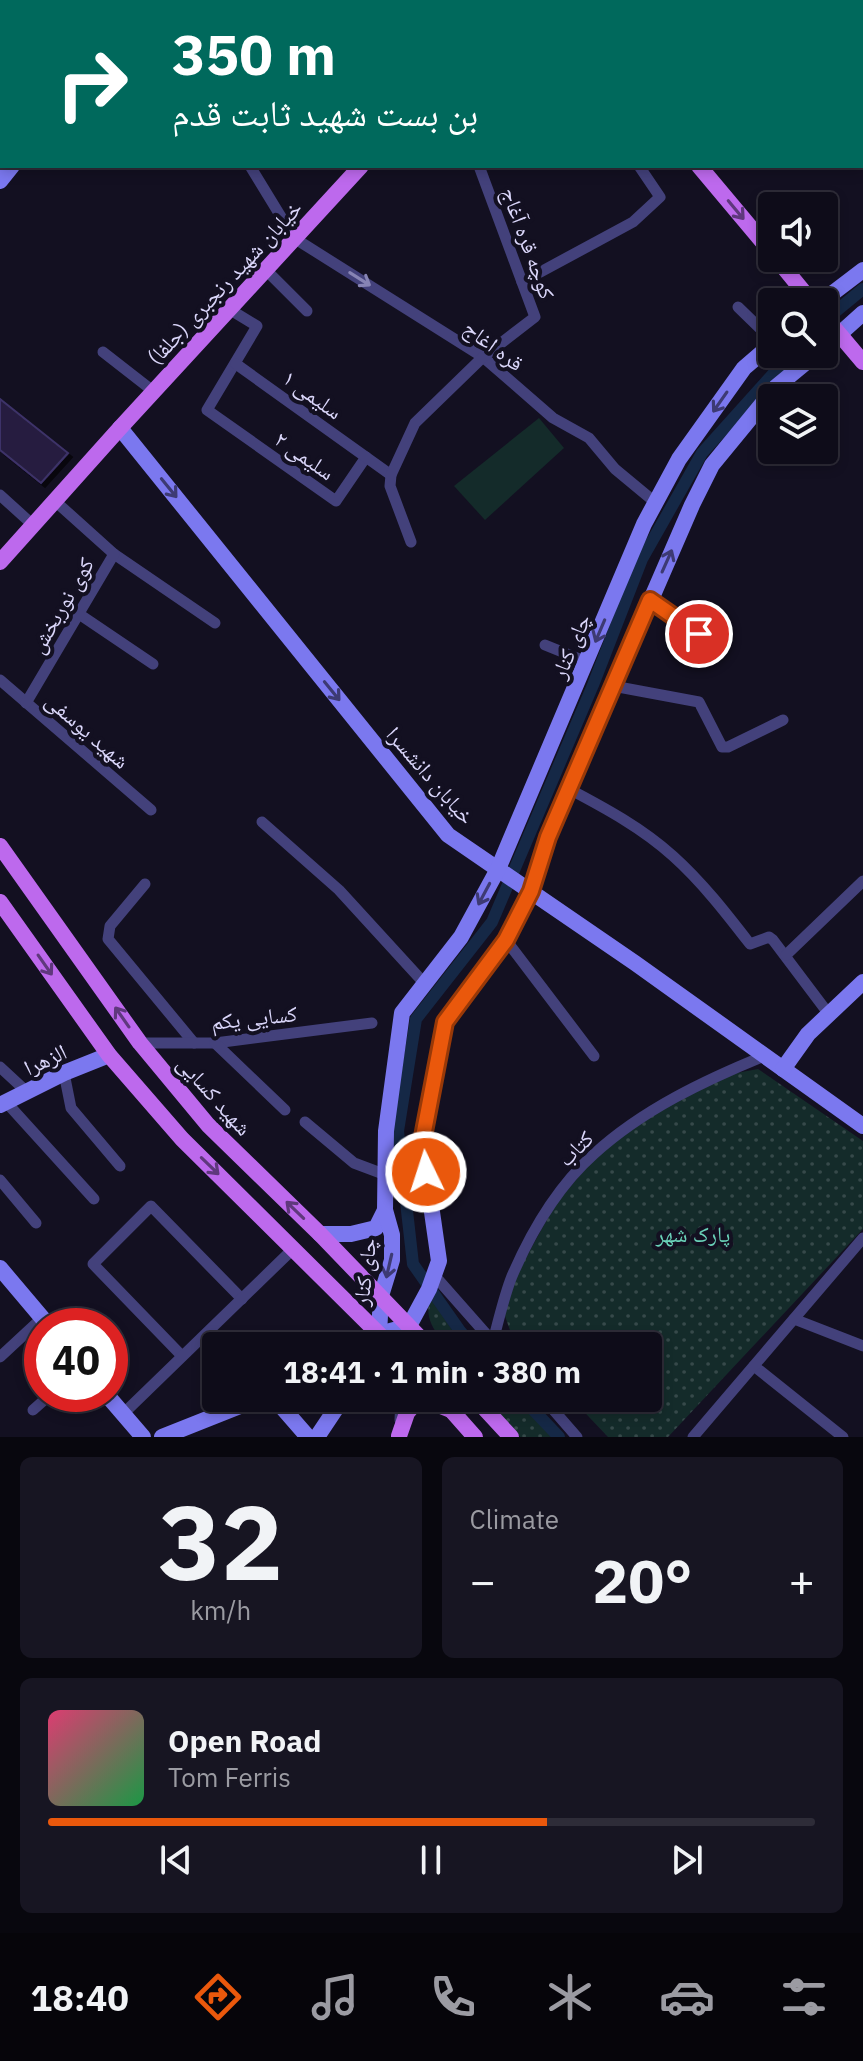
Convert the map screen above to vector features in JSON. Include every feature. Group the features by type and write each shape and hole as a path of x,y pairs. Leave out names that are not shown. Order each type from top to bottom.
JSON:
{"main road":[{"name":"خیابان شهید رنجبری (جلفا)","path":"0,562 359,168"},
{"path":"701,168 758,237"},
{"path":"787,272 800,288"},
{"path":"838,333 863,362"},
{"name":"شهید کسایی","path":"0,846 140,1043 208,1125 415,1332"},
{"path":"0,902 109,1055 182,1139 294,1248 372,1332"},
{"path":"399,1437 408,1412"},
{"path":"453,1412 475,1437"},
{"path":"488,1412 511,1437"}],"street":[{"path":"251,168 294,238"},
{"name":"کوچه قره آغاج","path":"480,168 535,317 483,357"},
{"path":"522,282 633,222 660,197 640,168"},
{"name":"قره اغاج","path":"294,238 483,357 553,418 589,438 615,469 656,503"},
{"path":"265,269 307,311"},
{"path":"838,289 863,270"},
{"path":"738,307 758,328"},
{"path":"229,309 257,326 236,364"},
{"path":"840,335 863,313"},
{"path":"103,352 153,391"},
{"name":"چای کنار","path":"381,1332 381,1296 392,1260 392,1235 385,1210 386,1131 402,1013 461,937 498,869 656,503 679,459 744,368 758,355"},
{"path":"411,542 390,486 391,475 415,423 483,357"},
{"name":"سلیمی ۲","path":"236,364 207,410 336,501 366,457"},
{"name":"سلیمی ۱","path":"236,364 391,475"},
{"path":"780,384 799,368"},
{"path":"409,1326 439,1261 422,1142 445,1022 506,940 531,891 548,837 712,465 758,421"},
{"name":"خیابان دانشسرا","path":"120,428 448,835 863,1126"},
{"path":"0,495 33,525"},
{"name":"کوی نوربخش","path":"26,703 114,554 55,501"},
{"path":"114,554 215,623"},
{"path":"650,600 704,638"},
{"path":"79,614 153,664"},
{"path":"545,645 587,662"},
{"name":"شهید یوسفی","path":"0,680 151,810"},
{"path":"613,686 699,702 722,747 728,747 783,720"},
{"path":"569,789 616,815 672,856 710,893 750,944 769,937 828,1013"},
{"path":"262,822 339,890 425,984"},
{"path":"786,955 863,881"},
{"path":"145,884 110,926 108,939 194,1043"},
{"path":"506,940 594,1056"},
{"path":"783,1069 808,1034 863,982"},
{"name":"کسایی یکم","path":"140,1043 215,1043 372,1023"},
{"path":"215,1043 285,1110"},
{"name":"الزهرا","path":"3,1104 64,1073 109,1055"},
{"name":"کتاب","path":"498,1332 512,1276 551,1203 593,1154 641,1119 710,1078 764,1056"},
{"path":"0,1067 27,1092"},
{"path":"64,1073 71,1108 120,1166"},
{"path":"3,1104 94,1199"},
{"path":"305,1122 354,1163 386,1175"},
{"path":"0,1180 36,1223"},
{"path":"182,1356 93,1264 151,1206 242,1299"},
{"path":"320,1234 351,1234 376,1228 385,1210"},
{"path":"693,1437 863,1238"},
{"path":"143,1437 123,1414 294,1248"},
{"path":"0,1268 34,1308"},
{"path":"434,1275 485,1332"},
{"path":"794,1319 863,1346"},
{"name":"چای کنار","path":"398,1332 409,1326"},
{"path":"0,1357 24,1339"},
{"path":"754,1366 843,1437"},
{"path":"162,1437 225,1412"},
{"path":"286,1412 308,1437"},
{"path":"317,1437 334,1412"},
{"path":"399,1437 400,1412"},
{"path":"555,1412 577,1437"}],"green space":[{"path":"539,418 564,448 485,520 454,486"},
{"name":"پارک شهر","path":"758,1069 863,1141 863,1229 668,1437 608,1437 584,1412 662,1412 662,1332 511,1332 505,1316 511,1285 555,1205 598,1154 641,1119 710,1078"},
{"path":"430,1296 454,1332 436,1332 428,1311"},
{"path":"499,1412 530,1412 553,1437 520,1437"}],"building":[{"path":"0,399 68,453 41,483 0,450"}],"waterway":[{"path":"838,310 863,289"},
{"path":"461,1332 413,1264 398,1131 416,1019 492,922 593,685 642,559 702,453 778,368"},
{"path":"535,1412 559,1437"}],"route":[{"path":"426,1172 422,1142 445,1022 506,940 531,891 548,837 650,600 699,634"}]}
